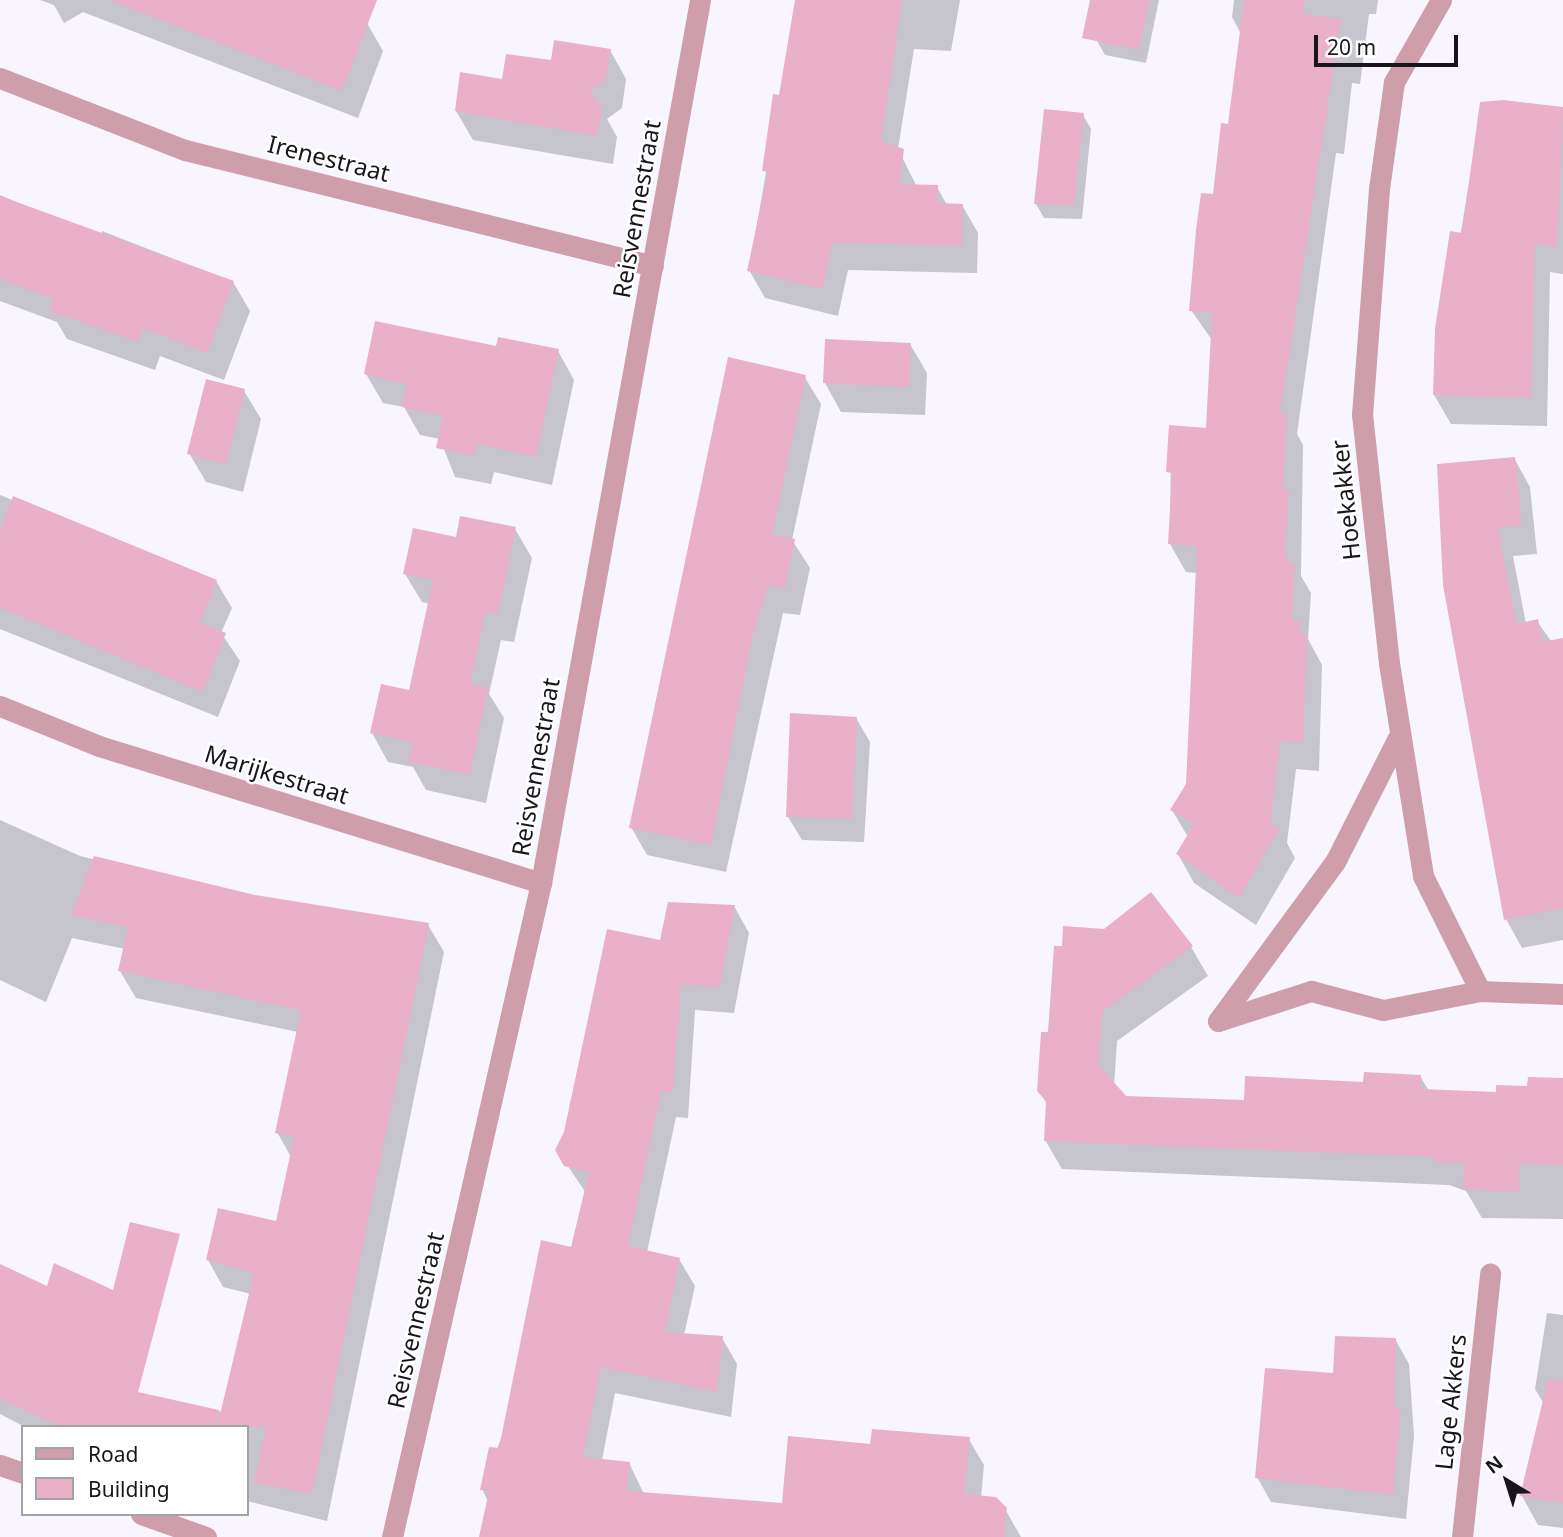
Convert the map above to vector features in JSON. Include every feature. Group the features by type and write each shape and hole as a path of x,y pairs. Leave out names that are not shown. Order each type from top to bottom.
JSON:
{"street":[{"name":"Reisvennestraat","path":"392,1537 541,883 700,0"},
{"name":"Hoekakker","path":"1441,0 1394,82 1362,414 1398,738 1423,876 1480,991"},
{"name":"Irenestraat","path":"0,78 185,150 653,265"},
{"name":"Marijkestraat","path":"0,706 99,746 541,883"},
{"path":"1398,738 1335,862 1218,1021 1311,991 1383,1010 1480,991 1563,994"},
{"name":"Lage Akkers","path":"1462,1537 1490,1273"},
{"path":"0,1465 21,1472"},
{"path":"147,1516 206,1537"}],"building":[{"path":"109,0 377,0 342,91"},
{"path":"795,0 902,0 881,141 904,149 900,184 938,185 937,203 963,204 962,246 832,243 823,289 747,271 768,172 762,171 773,94 779,95"},
{"path":"1090,0 1149,0 1139,50 1082,38"},
{"path":"1244,0 1305,0 1303,14 1341,19 1280,414 1287,414 1283,490 1289,490 1285,549 1288,562 1295,563 1292,621 1301,622 1300,634 1307,634 1303,743 1280,741 1270,823 1280,828 1239,898 1176,854 1194,824 1170,810 1186,784 1197,546 1168,544 1172,473 1166,472 1169,425 1206,428 1212,313 1189,311 1196,230 1201,193 1213,194 1221,123 1228,124"},
{"path":"554,40 611,49 606,79 590,91 602,107 597,136 455,111 460,72 502,79 506,54 551,60"},
{"path":"1503,100 1563,107 1557,247 1535,244 1531,398 1433,395 1435,329 1450,231 1462,233 1480,102"},
{"path":"1044,109 1084,113 1074,205 1034,204"},
{"path":"0,196 234,281 207,353 143,328 139,342 49,311 53,299 0,279"},
{"path":"375,321 496,346 498,337 559,349 536,457 478,444 475,456 436,448 443,416 402,407 407,384 364,374"},
{"path":"825,339 911,343 909,387 823,383"},
{"path":"728,357 806,375 772,534 795,539 785,588 768,586 752,637 711,845 629,828"},
{"path":"206,379 245,389 226,464 187,454"},
{"path":"1515,457 1522,526 1498,528 1516,624 1538,619 1542,642 1563,638 1563,908 1504,920 1443,585 1437,464"},
{"path":"13,496 217,580 200,623 226,633 203,692 0,608 0,532"},
{"path":"460,516 516,527 498,614 485,612 470,684 488,688 470,775 408,761 413,742 370,733 381,684 409,690 433,580 403,574 413,528 456,537"},
{"path":"790,713 857,717 852,819 786,817"},
{"path":"94,856 255,895 429,923 312,1494 254,1483 266,1427 217,1425 254,1273 206,1260 218,1208 276,1221 294,1137 275,1133 301,1010 118,971 128,927 71,915"},
{"path":"1151,892 1193,946 1102,1012 1098,1064 1126,1096 1244,1100 1245,1076 1363,1082 1364,1072 1421,1075 1421,1089 1496,1092 1496,1085 1527,1086 1528,1077 1563,1078 1563,1165 1519,1163 1519,1192 1463,1189 1464,1163 1434,1162 1434,1157 1044,1141 1046,1101 1037,1091 1041,1032 1048,1032 1054,946 1062,946 1063,926 1104,929"},
{"path":"668,902 735,905 720,987 681,984 673,1092 661,1091 628,1246 680,1258 665,1332 723,1336 717,1392 601,1367 583,1457 630,1462 627,1491 782,1503 788,1436 870,1444 872,1429 970,1437 964,1494 996,1497 1007,1508 1004,1537 479,1537 489,1491 480,1490 489,1447 499,1448 541,1240 571,1247 589,1172 564,1166 555,1150 564,1132 607,929 660,940"},
{"path":"130,1222 180,1234 138,1392 219,1410 217,1425 58,1425 0,1399 0,1264 47,1286 54,1263 113,1290"},
{"path":"1335,1336 1396,1338 1395,1409 1401,1409 1393,1495 1255,1478 1265,1368 1333,1373"},
{"path":"1548,1379 1563,1381 1563,1503 1520,1496"}]}
